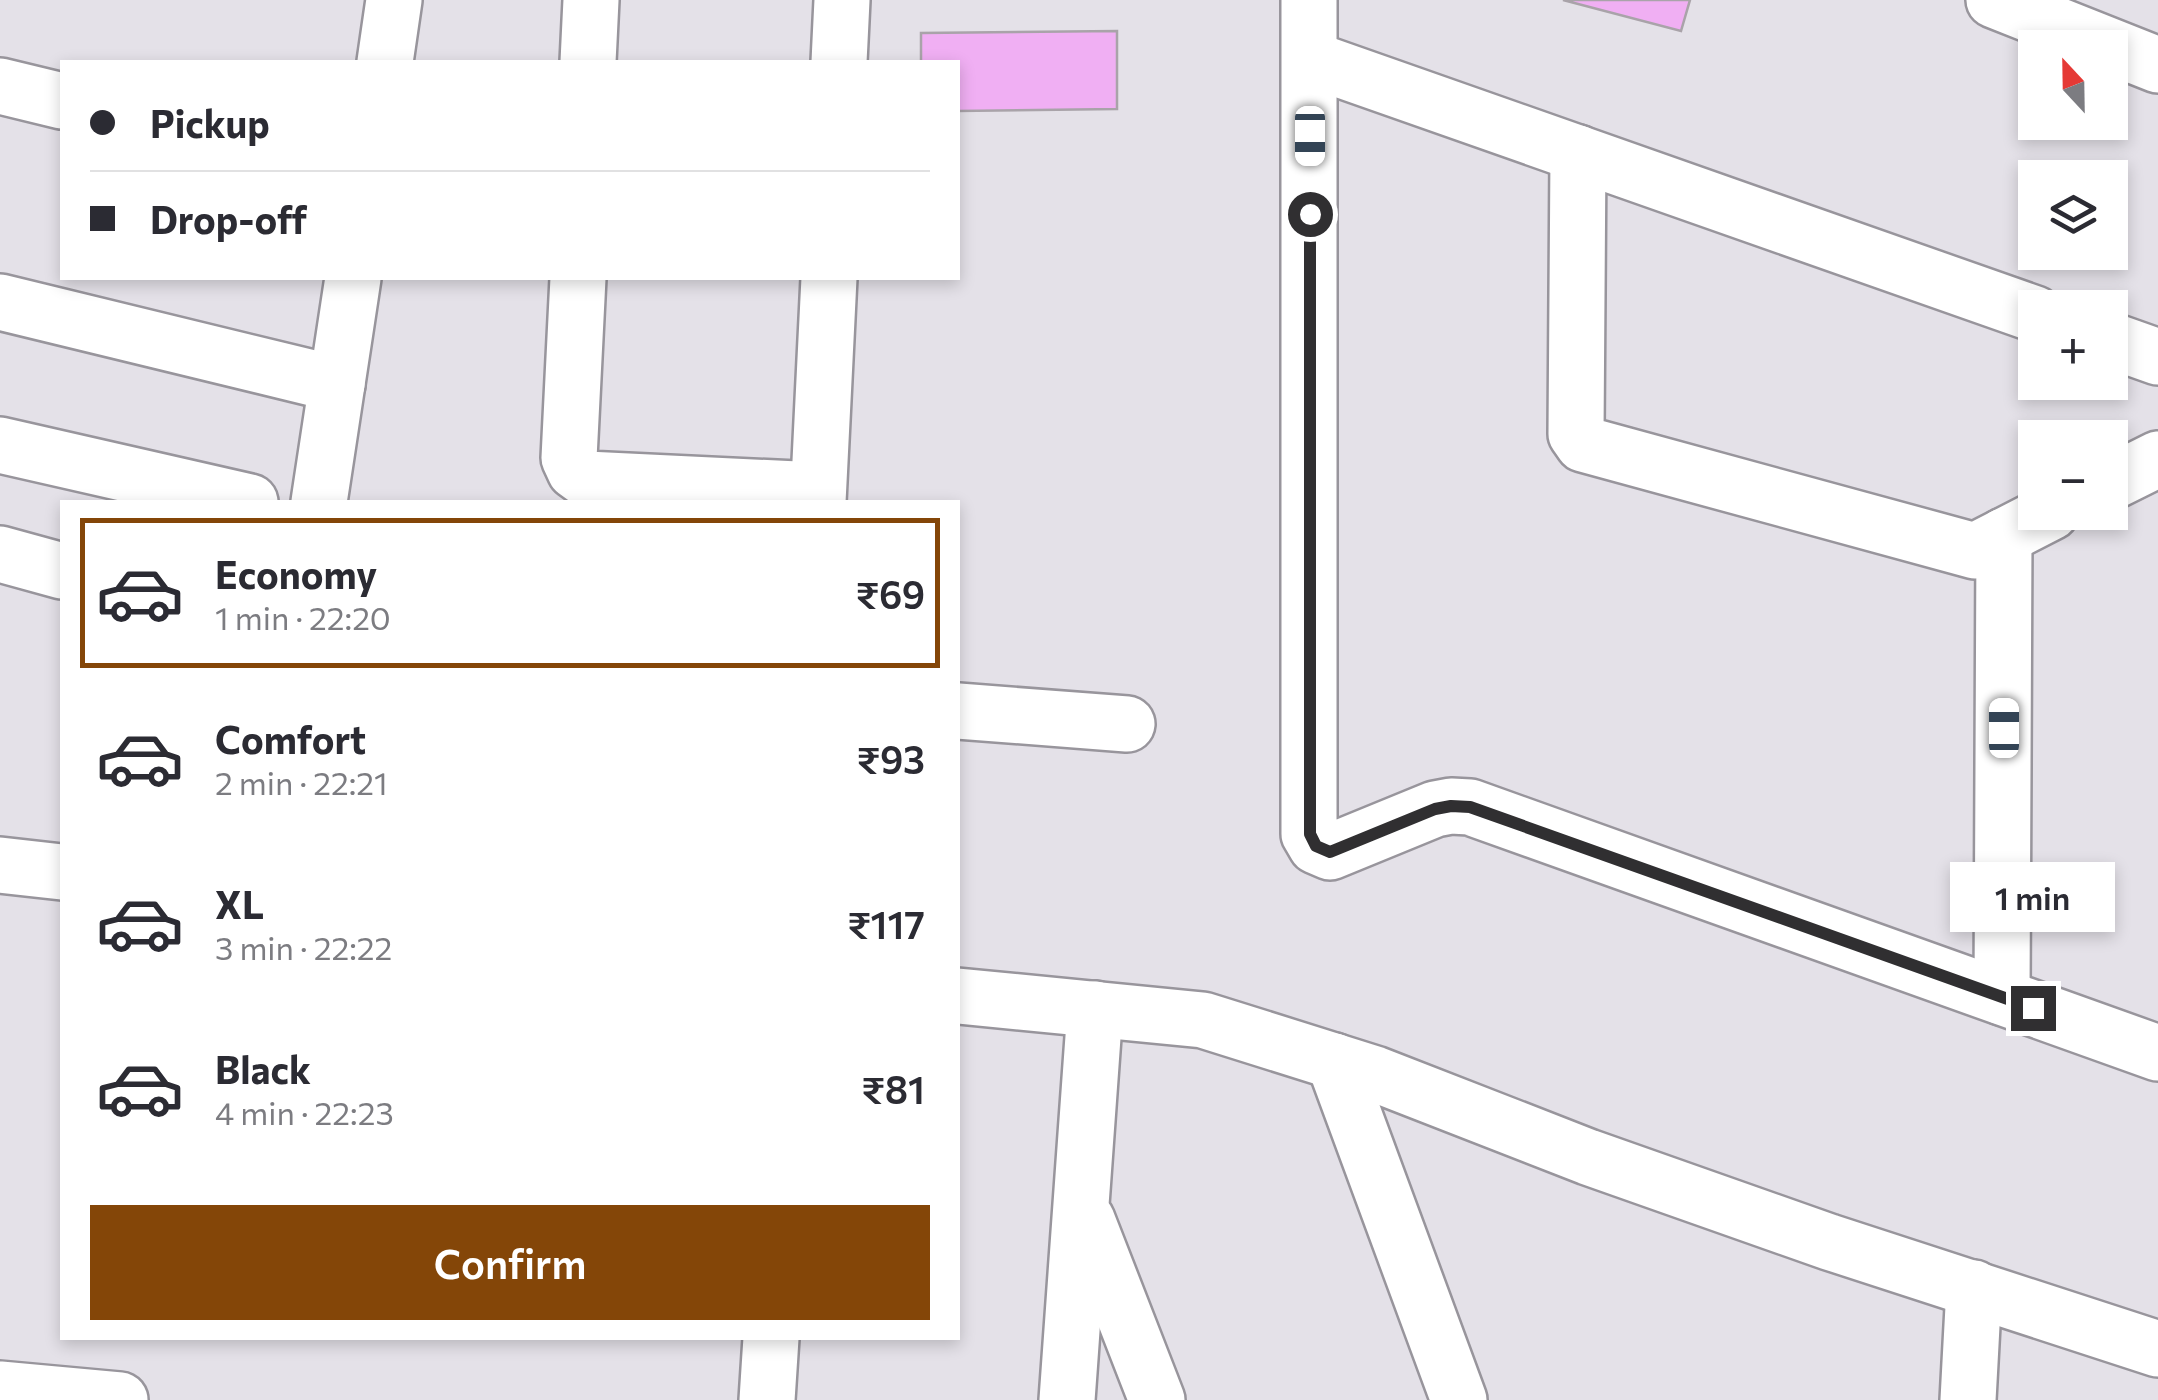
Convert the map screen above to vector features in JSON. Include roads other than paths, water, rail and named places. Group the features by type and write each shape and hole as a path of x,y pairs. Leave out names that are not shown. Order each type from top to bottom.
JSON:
{"street":[{"path":"385,60 394,0"},
{"path":"588,60 591,0"},
{"path":"839,60 842,0"},
{"path":"1309,0 1310,834 1316,846 1330,852 1435,809 1470,807 2158,1053"},
{"path":"1994,0 2158,64"},
{"path":"1310,59 2018,308"},
{"path":"0,86 60,101"},
{"path":"1578,153 1576,434 1583,444 1975,550 2018,529"},
{"path":"319,500 353,280"},
{"path":"578,280 569,458 575,471 586,480 818,496 829,280"},
{"path":"0,302 337,384"},
{"path":"2128,347 2158,358"},
{"path":"0,445 241,500"},
{"path":"2128,474 2158,459"},
{"path":"2002,998 2028,530"},
{"path":"0,554 60,569"},
{"path":"960,711 1128,724"},
{"path":"0,865 60,872"},
{"path":"960,996 1203,1020 1375,1074 1588,1157 1829,1242 2158,1348"},
{"path":"1067,1400 1095,1009"},
{"path":"1334,1061 1459,1400"},
{"path":"1081,1204 1157,1400"},
{"path":"1968,1400 1974,1288"},
{"path":"767,1400 771,1340"},
{"path":"0,1389 120,1400"}]}
